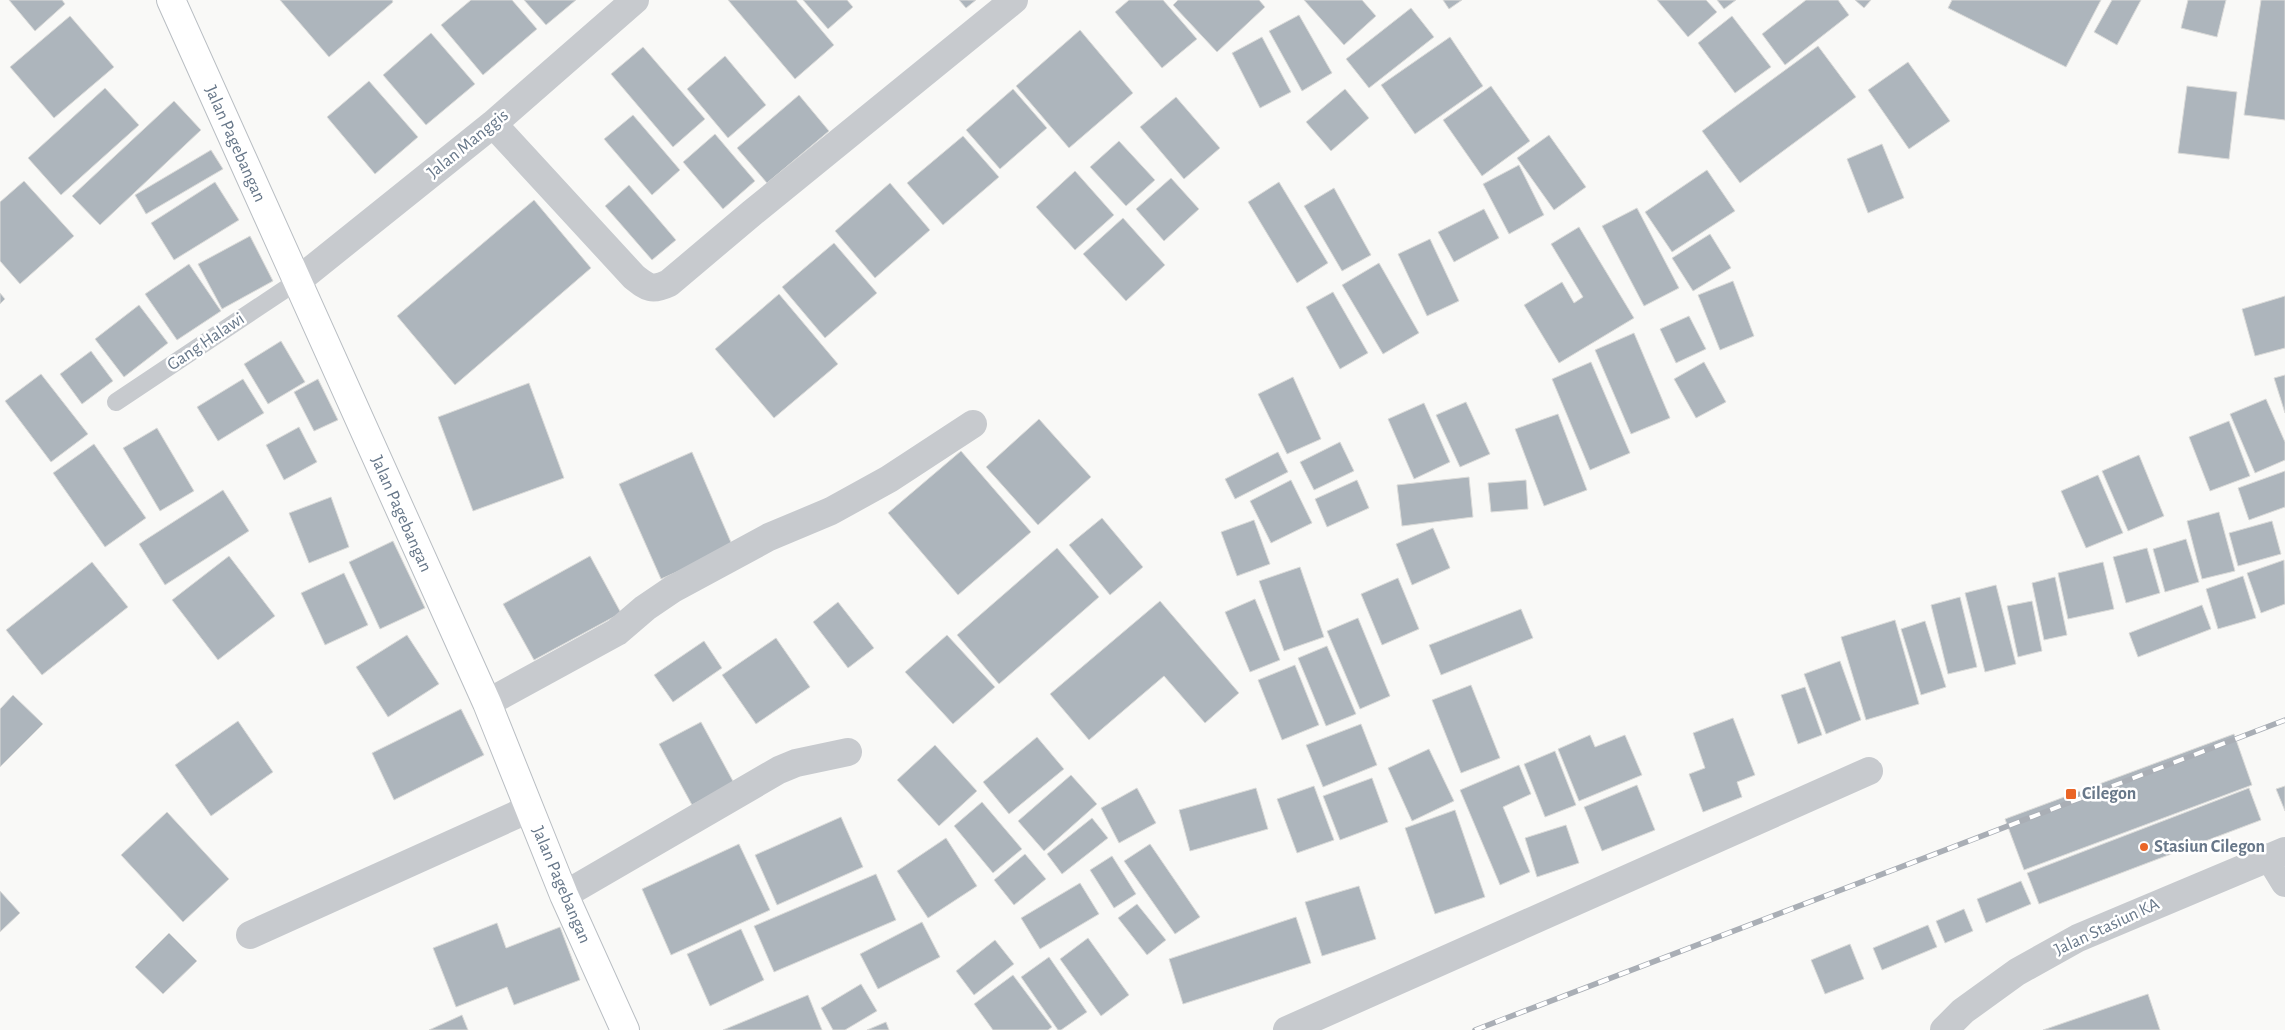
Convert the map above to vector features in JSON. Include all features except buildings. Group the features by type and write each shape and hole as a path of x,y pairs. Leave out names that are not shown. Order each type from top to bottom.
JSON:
{"street":[{"name":"Jalan Pagebangan","path":"171,0 487,704 564,895 625,1030"},
{"name":"Jalan Manggis","path":"296,282 493,124 635,0"},
{"path":"493,124 634,278 646,287 658,289 669,283 1014,0"},
{"path":"487,704 617,632 645,608 673,589 769,537 831,511 872,488 973,424"},
{"path":"564,895 779,770 796,763 848,752"},
{"path":"1287,1030 1869,771"},
{"path":"250,935 529,809"},
{"path":"2277,854 2285,883"},
{"name":"Jalan Stasiun KA","path":"1944,1030 1963,1011 2017,972 2078,938 2277,854"}],"lane":[{"name":"Gang Halawi","path":"116,402 296,282"}],"railway":[{"path":"1475,1030 2285,720"}],"place":[{"name":"Cilegon","path":"2071,794"},
{"name":"Stasiun Cilegon","path":"2144,847"}]}
